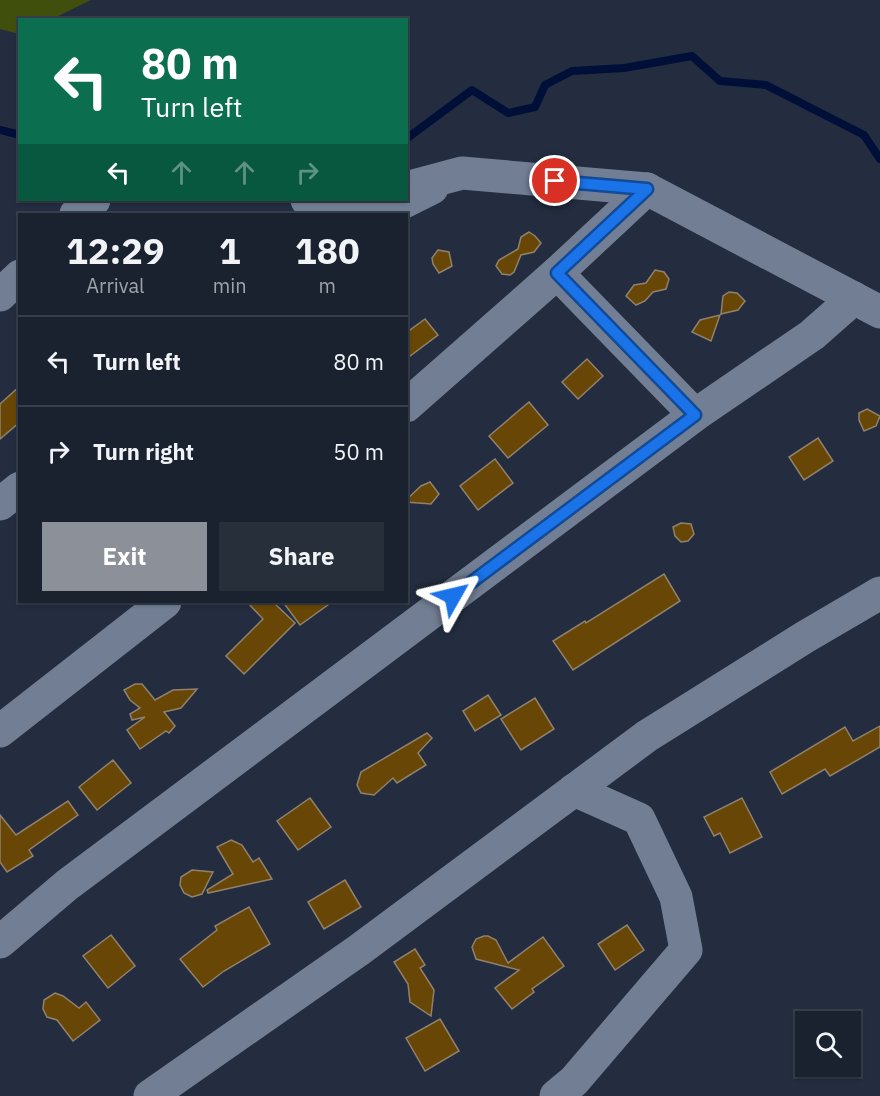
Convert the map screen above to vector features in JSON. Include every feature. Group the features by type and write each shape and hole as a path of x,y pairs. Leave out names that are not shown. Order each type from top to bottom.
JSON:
{"street":[{"path":"408,187 462,173 647,189 867,305"},
{"path":"408,200 462,173"},
{"path":"408,404 557,273 647,189"},
{"path":"77,213 93,201"},
{"path":"308,201 320,212 362,201"},
{"path":"382,213 406,201"},
{"path":"557,273 695,415"},
{"path":"0,295 18,278"},
{"path":"0,942 67,885 695,415 812,334 867,305"},
{"path":"0,504 18,490"},
{"path":"150,1096 359,950 647,736 880,593"},
{"path":"0,731 164,603"},
{"path":"556,1096 574,1080 686,950 676,897 639,819 574,790"}],"green space":[{"path":"0,0 91,0 54,18 18,18 18,34 0,29"}],"building":[{"path":"529,232 541,243 534,252 521,255 514,272 510,275 502,274 496,266 499,260 518,249 521,237"},
{"path":"438,250 449,252 452,266 439,273 432,258"},
{"path":"655,270 664,272 669,279 666,289 653,292 645,301 636,305 626,296 634,285 646,283"},
{"path":"729,292 737,293 745,301 738,310 721,314 723,296"},
{"path":"720,315 711,341 692,332 700,320"},
{"path":"425,319 438,335 408,358 408,332"},
{"path":"587,359 603,376 578,399 562,382"},
{"path":"18,388 18,424 0,439 0,404"},
{"path":"529,402 548,425 508,458 489,436"},
{"path":"867,409 880,416 876,426 864,431 859,420 859,413"},
{"path":"818,438 833,461 804,480 789,457"},
{"path":"495,459 513,483 478,510 460,486"},
{"path":"430,482 439,494 431,504 408,502 408,498 421,486"},
{"path":"681,523 691,524 694,534 688,541 681,542 675,536 673,527"},
{"path":"664,574 680,601 573,670 553,641"},
{"path":"248,603 274,603 295,623 244,674 226,656 263,619"},
{"path":"284,603 331,603 300,625"},
{"path":"135,684 142,684 155,700 173,690 197,689 181,708 164,712 175,726 169,733 166,731 140,749 127,730 145,717 132,720 130,714 140,708 130,700 124,690"},
{"path":"488,695 501,715 475,731 463,711"},
{"path":"535,698 554,729 521,750 501,719"},
{"path":"880,726 880,747 830,776 825,769 782,794 770,772 845,727 853,741"},
{"path":"427,733 432,738 418,753 426,765 397,783 393,778 374,795 361,793 357,785 361,772"},
{"path":"113,760 131,783 97,810 79,787"},
{"path":"310,798 331,827 298,850 277,821"},
{"path":"742,798 762,837 730,853 720,833 714,836 704,817"},
{"path":"68,801 78,815 29,850 33,856 7,872 0,862 0,815 16,835"},
{"path":"231,840 242,845 253,862 259,858 272,879 208,893 207,890 233,874 217,847"},
{"path":"192,870 213,872 202,894 192,897 184,893 180,885 181,877"},
{"path":"345,880 361,907 324,929 308,902"},
{"path":"249,907 270,944 224,971 203,987 180,959 217,930 215,926"},
{"path":"627,925 644,950 615,970 598,944"},
{"path":"111,935 135,966 108,988 83,956"},
{"path":"484,936 496,940 508,963 543,937 564,966 532,989 534,992 512,1009 495,988 519,970 476,959 472,947 476,939"},
{"path":"415,949 425,965 420,968 434,990 431,1016 410,1002 408,984 394,962"},
{"path":"55,993 79,1008 86,1002 100,1020 73,1041 57,1020 47,1017 43,1009 44,1000"},
{"path":"440,1019 459,1051 425,1071 406,1038"}],"waterway":[{"path":"408,138 472,90 508,113 535,107 545,85 572,71 624,68 692,56 720,81 766,85 864,135 880,159"},
{"path":"0,130 18,134"}],"route":[{"path":"453,596 695,415 557,273 647,189 555,181"}]}
